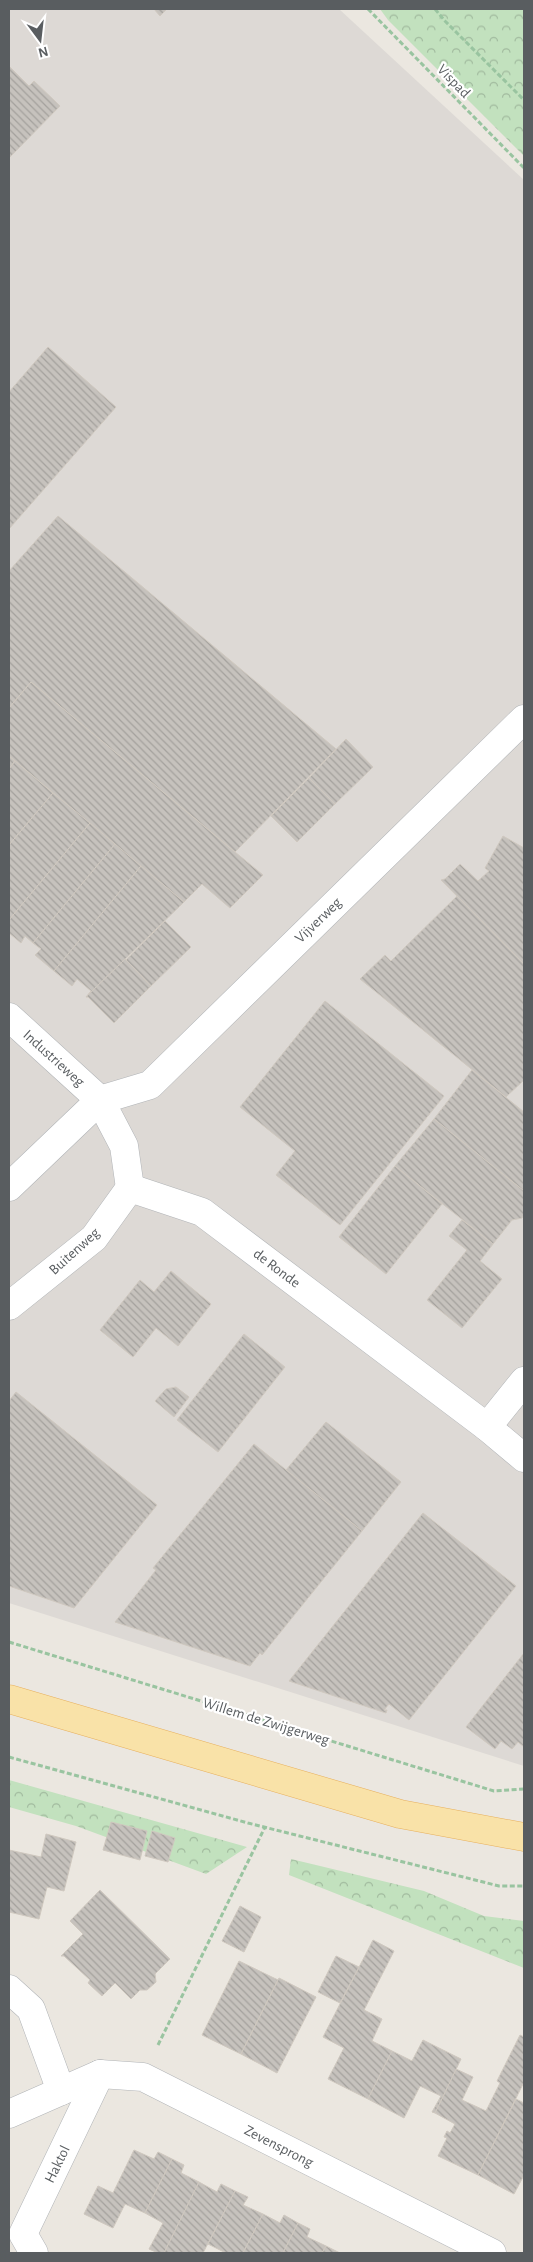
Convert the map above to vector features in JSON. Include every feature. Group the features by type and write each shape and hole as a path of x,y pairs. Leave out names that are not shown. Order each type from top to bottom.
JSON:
{"main road":[{"path":"9,1699 400,1814 524,1838"}],"street":[{"name":"Vijverweg","path":"100,1100 150,1086 524,719"},
{"name":"Industrieweg","path":"9,1017 100,1100"},
{"path":"9,1187 100,1100 124,1146 130,1188"},
{"name":"Buitenweg","path":"9,1306 94,1238 130,1188"},
{"name":"de Ronde","path":"130,1188 202,1212 487,1427 524,1458"},
{"path":"487,1427 524,1381"},
{"path":"9,1988 31,2009 62,2091"},
{"name":"Zevensprong","path":"9,2114 100,2074 143,2077 492,2253"},
{"name":"Haktol","path":"34,2253 23,2234 100,2074"}],"path":[{"name":"Vispad","path":"368,9 524,168"},
{"path":"435,9 445,22 524,100"},
{"name":"Willem de Zwijgerweg","path":"9,1642 494,1791 524,1789"},
{"path":"9,1757 265,1827 499,1886 524,1886"},
{"path":"143,2077 265,1827"}],"shaded area":[{"path":"9,9 339,9 524,180 524,1766 9,1603"}],"green space":[{"path":"380,9 524,9 524,156 388,20"},
{"path":"9,1780 247,1847 206,1874 76,1826 9,1807"},
{"path":"291,1859 424,1891 484,1916 524,1921 524,1968 289,1875"}],"building":[{"path":"154,9 167,9 160,16"},
{"path":"9,66 29,86 34,81 60,106 9,158"},
{"path":"48,347 116,407 9,529 9,392"},
{"path":"58,516 336,749 235,852 31,682 9,708 9,571"},
{"path":"31,682 263,875 230,908 202,884 184,902 9,756 9,708"},
{"path":"346,739 373,767 335,804 309,778"},
{"path":"9,756 15,761 9,769"},
{"path":"15,761 53,793 9,845 9,769"},
{"path":"309,778 335,804 297,842 271,816"},
{"path":"53,793 90,823 9,920 9,845"},
{"path":"90,823 115,844 33,943 25,936 21,943 9,933 9,920"},
{"path":"503,836 524,848 524,964 441,880 445,879 460,864 478,881 489,871 485,868"},
{"path":"115,844 141,866 54,971 35,955 41,949 33,943"},
{"path":"141,866 184,902 86,997 91,991 77,979 72,986 54,971"},
{"path":"457,896 524,964 524,1080 506,1097 360,979 385,955 391,961"},
{"path":"165,921 191,947 151,986 126,960"},
{"path":"125,959 151,986 114,1023 86,997"},
{"path":"325,1001 444,1096 340,1225 276,1175 295,1151 240,1107"},
{"path":"472,1070 524,1112 524,1191 434,1119"},
{"path":"434,1119 524,1191 524,1215 522,1218 512,1220 493,1244 395,1166"},
{"path":"395,1166 442,1204 386,1274 339,1237"},
{"path":"462,1220 493,1244 480,1261 502,1279 462,1328 427,1300 467,1250 449,1236"},
{"path":"171,1271 211,1304 178,1346 156,1328 133,1357 100,1330 140,1280 154,1292"},
{"path":"244,1334 285,1367 218,1452 177,1420"},
{"path":"176,1387 189,1397 174,1417 155,1401 166,1389"},
{"path":"16,1392 157,1505 74,1608 9,1586 9,1401"},
{"path":"326,1422 401,1482 362,1531 286,1470"},
{"path":"254,1444 362,1531 262,1655 260,1653 250,1666 115,1622 156,1570 153,1568"},
{"path":"423,1513 516,1586 409,1720 389,1704 384,1710 387,1710 386,1713 289,1681"},
{"path":"524,1653 524,1747 518,1742 512,1749 501,1741 495,1749 466,1727"},
{"path":"111,1822 147,1831 140,1860 103,1850"},
{"path":"152,1831 175,1838 168,1862 145,1856"},
{"path":"46,1834 76,1842 64,1891 47,1887 39,1919 9,1912 9,1850 41,1857"},
{"path":"100,1890 170,1959 155,1974 156,1982 147,1990 140,1990 131,1999 115,1983 102,1996 88,1983 90,1980 64,1956 61,1956 83,1934 70,1921"},
{"path":"240,1906 261,1917 244,1952 222,1941"},
{"path":"373,1940 394,1951 364,2010 382,2019 372,2041 392,2051 368,2099 328,2079 344,2048 323,2037"},
{"path":"336,1956 359,1967 340,2003 318,1992"},
{"path":"239,1961 278,1980 241,2054 202,2035"},
{"path":"279,1978 316,1997 277,2073 241,2054"},
{"path":"520,2035 524,2037 524,2082 478,2175 438,2156 447,2138 444,2137 447,2131 450,2133 455,2124 435,2113 456,2069 473,2077 462,2100 486,2111 500,2083 497,2081"},
{"path":"423,2040 461,2059 435,2113 432,2112 441,2096 420,2086 404,2118 368,2099 392,2051 412,2061"},
{"path":"516,2099 524,2103 524,2178 514,2194 478,2175"},
{"path":"134,2150 154,2159 158,2152 172,2159 145,2213 125,2204 113,2228 84,2214 98,2186 113,2193"},
{"path":"172,2159 184,2165 181,2173 199,2182 164,2253 158,2253 149,2249 163,2223 145,2213"},
{"path":"199,2182 217,2192 221,2184 235,2191 203,2253 164,2253"},
{"path":"235,2191 248,2197 243,2205 263,2214 243,2253 226,2253 208,2244"},
{"path":"263,2214 280,2223 284,2215 298,2223 283,2253 243,2253"},
{"path":"298,2223 310,2229 307,2237 326,2246 322,2253 283,2253"},
{"path":"326,2246 340,2253 322,2253"}]}
